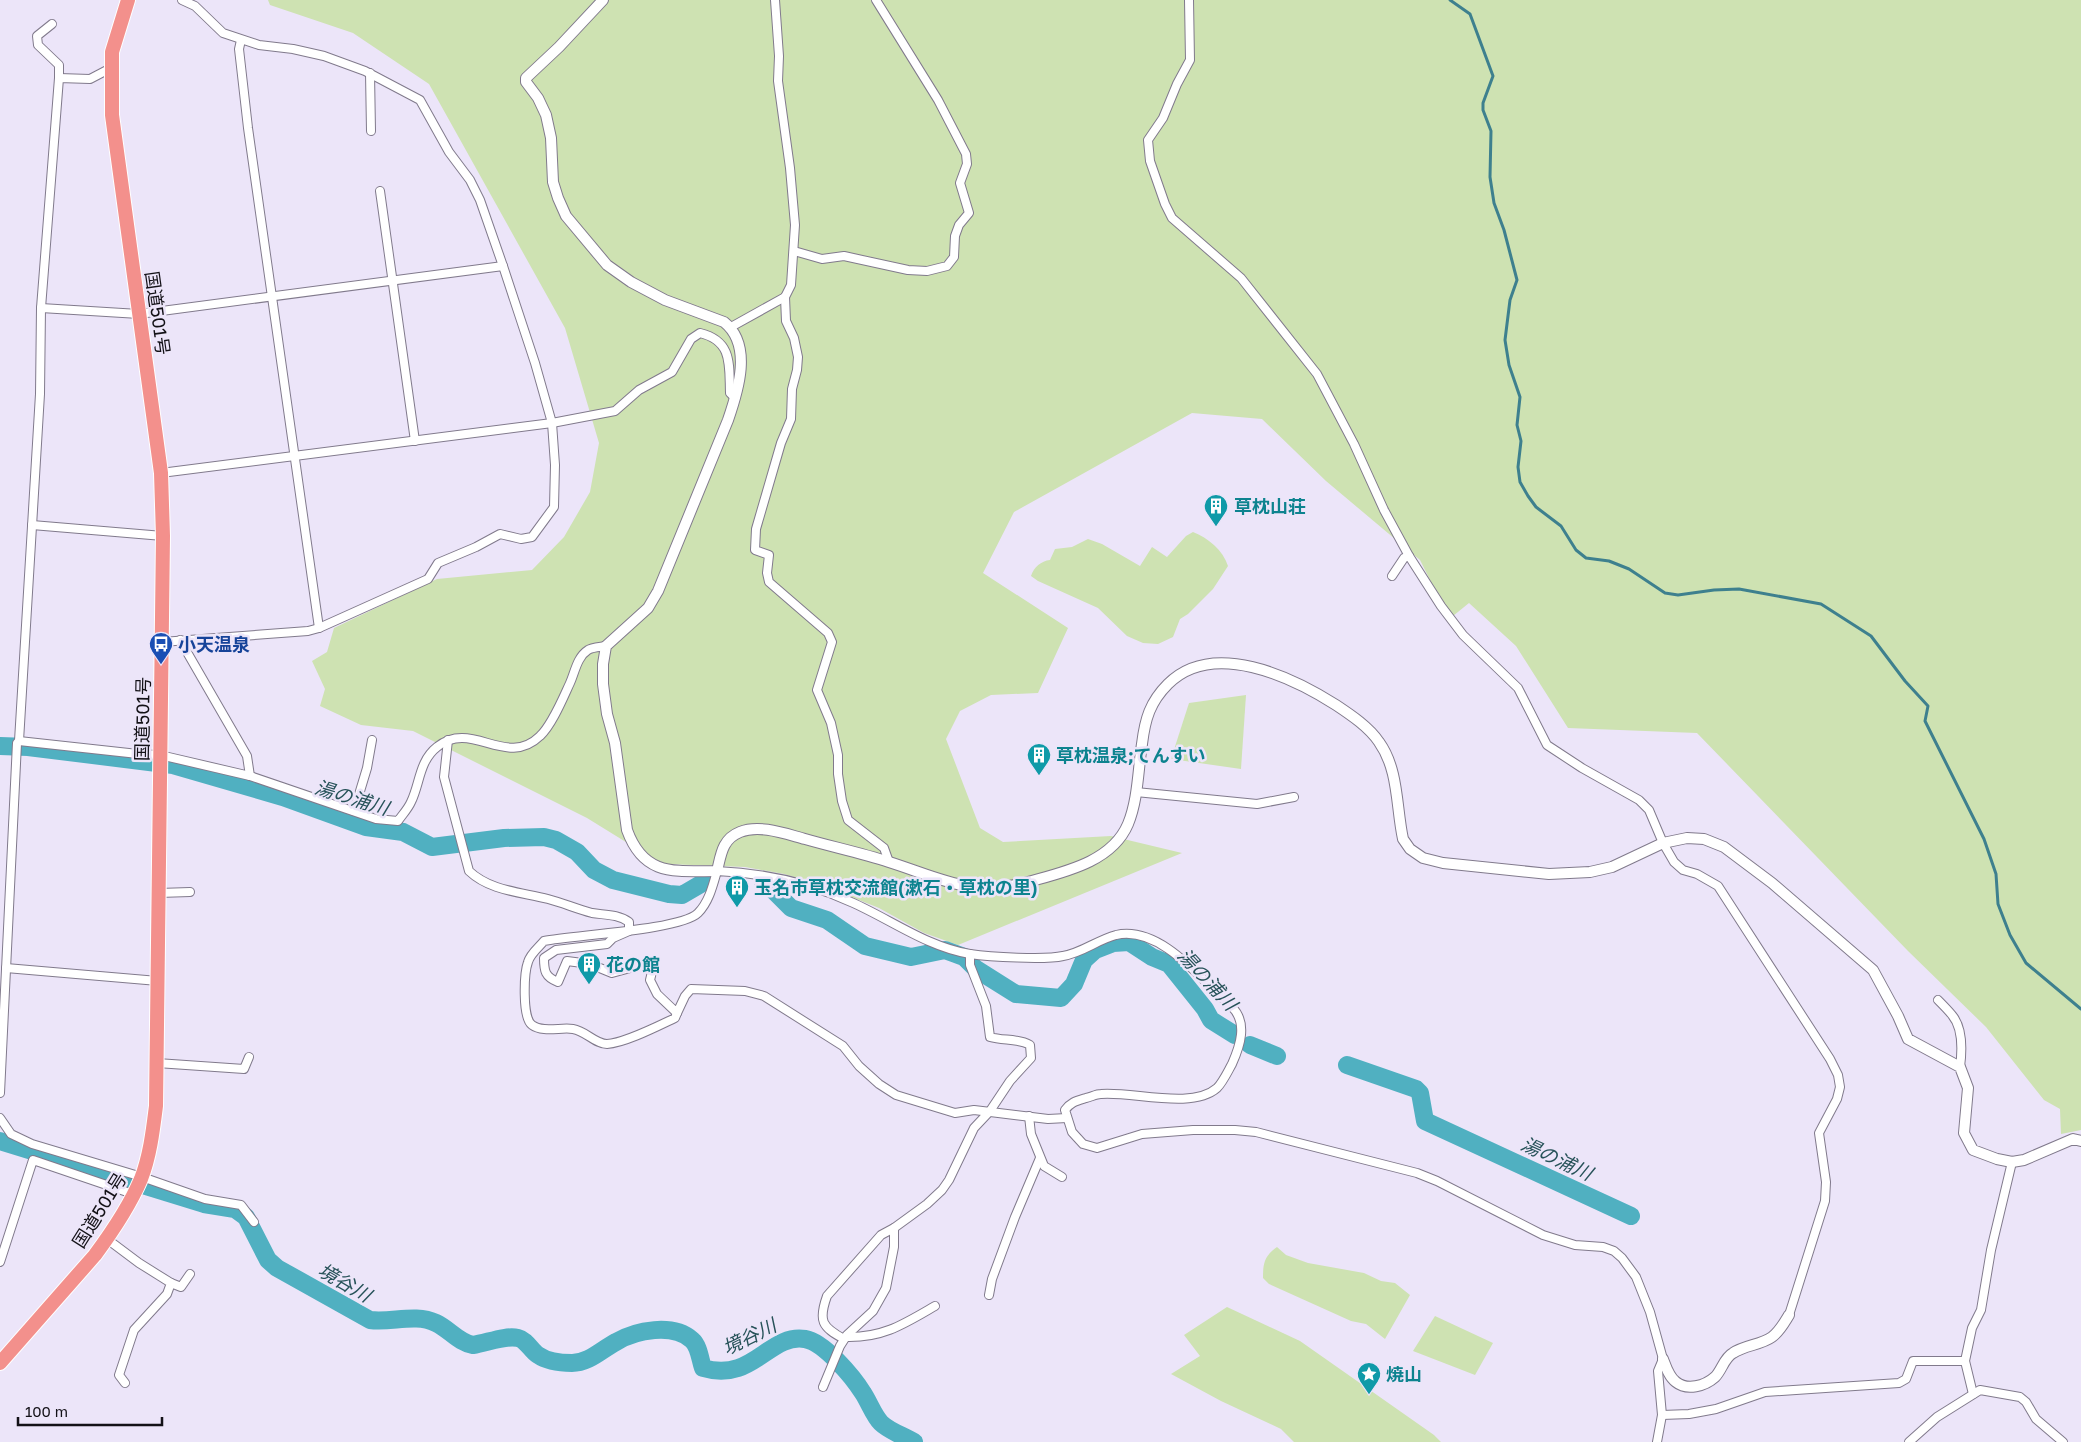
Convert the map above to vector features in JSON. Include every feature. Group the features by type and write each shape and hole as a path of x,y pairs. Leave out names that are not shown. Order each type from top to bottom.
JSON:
{"highway":[{"name":"国道501号","path":"3,1356 95,1255 107,1238 141,1179 151,1139 156,1106 163,536 161,473 112,115 112,52 128,0"}],"street":[{"path":"162,642 308,632 428,580 438,563 476,547 500,534 521,539 532,537 554,507 555,465 552,423 535,363 480,200 470,180 449,152 420,100 370,73 324,56 293,49 259,45 223,33 195,6 182,0"},
{"path":"18,742 138,754 160,760 250,776 376,819 398,821 411,802 420,770 435,748 448,740 459,738 481,740 512,749 528,746 542,735 571,682 580,657 589,648 606,646 648,608 658,591 728,420 735,398 741,366 740,350 731,327 712,316 665,300 631,282 607,265 566,216 558,198 553,182 551,138 546,115 538,98 526,82 526,78 559,47 603,0"},
{"path":"775,0 779,56 778,81 790,168 795,225 791,286 785,297 786,320 794,338 798,357 792,389 791,420 781,443 756,529 755,550 769,555 769,582 828,633 832,642 817,690 831,723 836,747 842,801 848,820 884,848 889,862"},
{"path":"794,251 822,259 844,256 908,270 927,271 947,266 954,257 955,236 959,225 968,214 960,183 967,164 966,154 938,100 876,0"},
{"path":"606,646 603,664 606,707 615,743 627,830 632,844 641,856 652,865 663,869 746,872 802,884 850,901 933,944 970,959 1062,957 1079,952 1097,942 1118,935 1155,940 1170,950 1234,1008 1242,1028 1241,1042 1217,1088 1200,1096 1177,1099 1100,1094 1070,1103 1065,1110 1067,1118 1072,1132 1083,1144 1097,1148 1142,1134 1194,1130 1256,1132 1417,1174 1437,1182 1543,1235 1575,1245 1614,1251 1636,1276 1650,1312 1669,1374 1676,1382 1688,1387 1703,1385 1716,1376 1729,1355 1741,1348 1771,1338 1780,1329 1788,1316 1825,1201 1826,1182 1819,1133 1837,1099 1840,1086 1838,1075 1718,886 1683,870 1674,862 1663,843 1649,810 1638,800 1582,768 1547,745 1518,688 1463,635 1409,556 1384,510 1354,444 1317,374 1241,278 1172,218 1150,162 1148,140 1163,118 1177,84 1190,60 1189,0"},
{"path":"0,1093 17,753 40,394 41,308 59,78 59,65 38,45 37,36 52,24"},
{"path":"242,40 238,49 318,628"},
{"path":"59,78 90,79 111,68"},
{"path":"370,73 371,132"},
{"path":"380,192 415,441"},
{"path":"41,308 139,314 273,298 503,266"},
{"path":"731,327 785,297"},
{"path":"161,473 552,423 615,410 639,390 672,372 691,339 700,332 712,336 721,343 729,357 730,393 735,398"},
{"path":"32,525 163,536"},
{"path":"1392,576 1404,558 1409,556"},
{"path":"180,640 247,756 250,776"},
{"path":"1067,1118 1048,1119 974,1110 954,1112 896,1095 879,1084 843,1046 764,996 745,991 691,988 685,996 675,1018 621,1041 608,1044 599,1043 589,1035 574,1029 545,1028 532,1025 527,1019 525,992 528,961 544,941 629,931 674,923 698,913 712,891 724,845 730,837 751,829 787,834 889,862 929,877 972,888 994,888 1021,884 1080,865 1108,851 1117,842 1128,824 1136,792 1142,738 1154,699 1170,681 1187,670 1208,664 1238,664 1256,667 1285,676 1330,702 1370,732 1379,742 1390,764 1403,839 1410,849 1423,858 1443,863 1549,874 1570,874 1612,867 1663,843 1687,838 1704,839 1724,847 1847,946 1873,970 1908,1039 1960,1067"},
{"path":"354,812 367,768 372,740"},
{"path":"448,740 444,777 469,871 478,880 503,889 549,899 590,912 623,918 629,922 629,931"},
{"path":"1136,792 1257,804 1294,797"},
{"path":"159,892 190,892"},
{"path":"629,931 613,938 607,944 556,950 544,958 544,971 549,978 558,982 567,961 590,964 612,973 645,964 654,964 650,980 658,994 677,1013"},
{"path":"935,1306 890,1331 877,1335 845,1338 828,1331 822,1320 823,1306 827,1296 881,1235 927,1204 942,1190 949,1180 974,1128 990,1111 1010,1081 1031,1058 1030,1044 1023,1041 1001,1040 990,1037 986,1006 970,959"},
{"path":"6,968 158,981"},
{"path":"1938,1000 1954,1016 1957,1023 1962,1050 1960,1067 1968,1088 1964,1133 1973,1150 1997,1159 2012,1162 2024,1160 2073,1139 2081,1141"},
{"path":"157,1063 244,1069 249,1057"},
{"path":"1029,1116 1031,1134 1044,1166 1062,1177"},
{"path":"0,1118 11,1134 32,1144 205,1198 241,1205 254,1222"},
{"path":"989,1295 992,1279 1040,1158"},
{"path":"0,1262 33,1160 133,1194"},
{"path":"1973,1394 1965,1361 1972,1328 1980,1310 1991,1250 2012,1162"},
{"path":"823,1387 845,1338 873,1312 886,1288 894,1247 894,1228"},
{"path":"107,1238 139,1263 171,1283 181,1287 190,1274"},
{"path":"125,1383 119,1375 134,1330 167,1294 171,1283"},
{"path":"1657,1442 1662,1414 1658,1371 1663,1359"},
{"path":"1662,1414 1689,1414 1716,1409 1764,1392 1898,1383 1906,1379 1913,1361 1965,1361"},
{"path":"1910,1442 1937,1417 1980,1390 2020,1397 2026,1402 2036,1419 2063,1442"}],"green space":[{"path":"268,0 2081,0 2081,1130 2061,1134 2060,1109 2044,1100 1986,1027 1908,951 1697,733 1568,728 1516,646 1469,603 1453,616 1431,582 1420,560 1326,481 1262,419 1192,413 1014,512 983,573 1068,628 1038,693 991,695 960,711 946,739 980,828 1003,842 1111,836 1182,853 958,945 924,933 879,908 816,883 784,874 745,867 665,864 655,860 587,818 413,731 361,725 320,706 325,689 312,661 327,652 334,628 437,579 532,570 564,537 590,492 599,443 565,328 429,84 353,33 270,5"},
{"path":"1193,532 1214,545 1223,555 1228,566 1213,589 1188,614 1180,619 1173,637 1158,644 1143,643 1127,636 1098,608 1031,576 1038,565 1050,560 1055,549 1072,547 1088,539 1102,544 1140,566 1152,547 1167,557 1186,536"},
{"path":"1246,695 1241,769 1171,759 1189,703"},
{"path":"1277,1247 1286,1255 1308,1263 1364,1273 1381,1281 1395,1283 1410,1295 1385,1339 1366,1324 1351,1321 1269,1284 1263,1278 1264,1264 1269,1254"},
{"path":"1227,1307 1300,1341 1434,1435 1441,1442 1294,1442 1281,1429 1221,1401 1171,1374 1200,1356 1184,1335"},
{"path":"1435,1316 1493,1343 1475,1375 1413,1351"}],"waterway":[{"path":"1450,0 1470,14 1493,76 1483,103 1483,110 1491,131 1490,177 1494,203 1504,230 1517,280 1510,300 1505,340 1509,365 1520,397 1517,425 1521,441 1518,467 1520,482 1528,496 1536,507 1561,526 1576,550 1586,558 1609,561 1629,569 1665,593 1678,595 1739,589 1821,604 1871,636 1905,681 1928,706 1925,721 1984,839 1996,874 1998,904 2010,935 2026,963 2081,1009"},
{"name":"湯の浦川","path":"0,746 28,747 173,765 283,797 366,827 403,832 432,847 504,838 544,837 556,840 577,852 594,870 613,880 669,894 682,895 706,881"},
{"name":"湯の浦川","path":"763,883 771,888 791,908 827,920 865,946 911,957 945,950 964,957 976,969 1016,994 1061,998 1074,984 1084,960 1095,950 1113,943 1129,942 1152,957 1169,964 1205,1009 1211,1020 1235,1035"},
{"name":"湯の浦川","path":"1250,1045 1277,1056"},
{"name":"湯の浦川","path":"1347,1065 1416,1089 1420,1093 1425,1121 1631,1216"},
{"name":"境谷川","path":"0,1141 204,1204 235,1209 246,1217 268,1260 277,1268 370,1320 412,1318 428,1320 441,1326 463,1342 473,1345 502,1338 518,1338 542,1357 555,1362 568,1363 584,1361 616,1342 634,1334 654,1330 675,1331 692,1340 698,1349 703,1368 720,1371 735,1369 748,1364 781,1343 792,1339 805,1339 821,1346 845,1370 863,1393 876,1417 884,1426 914,1442"}],"place":[{"name":"草枕山荘","path":"1216,527"},
{"name":"小天温泉","path":"161,665"},
{"name":"草枕温泉;てんすい","path":"1039,776"},
{"name":"玉名市草枕交流館(漱石・草枕の里)","path":"737,908"},
{"name":"花の館","path":"589,985"},
{"name":"焼山","path":"1369,1395"}]}
